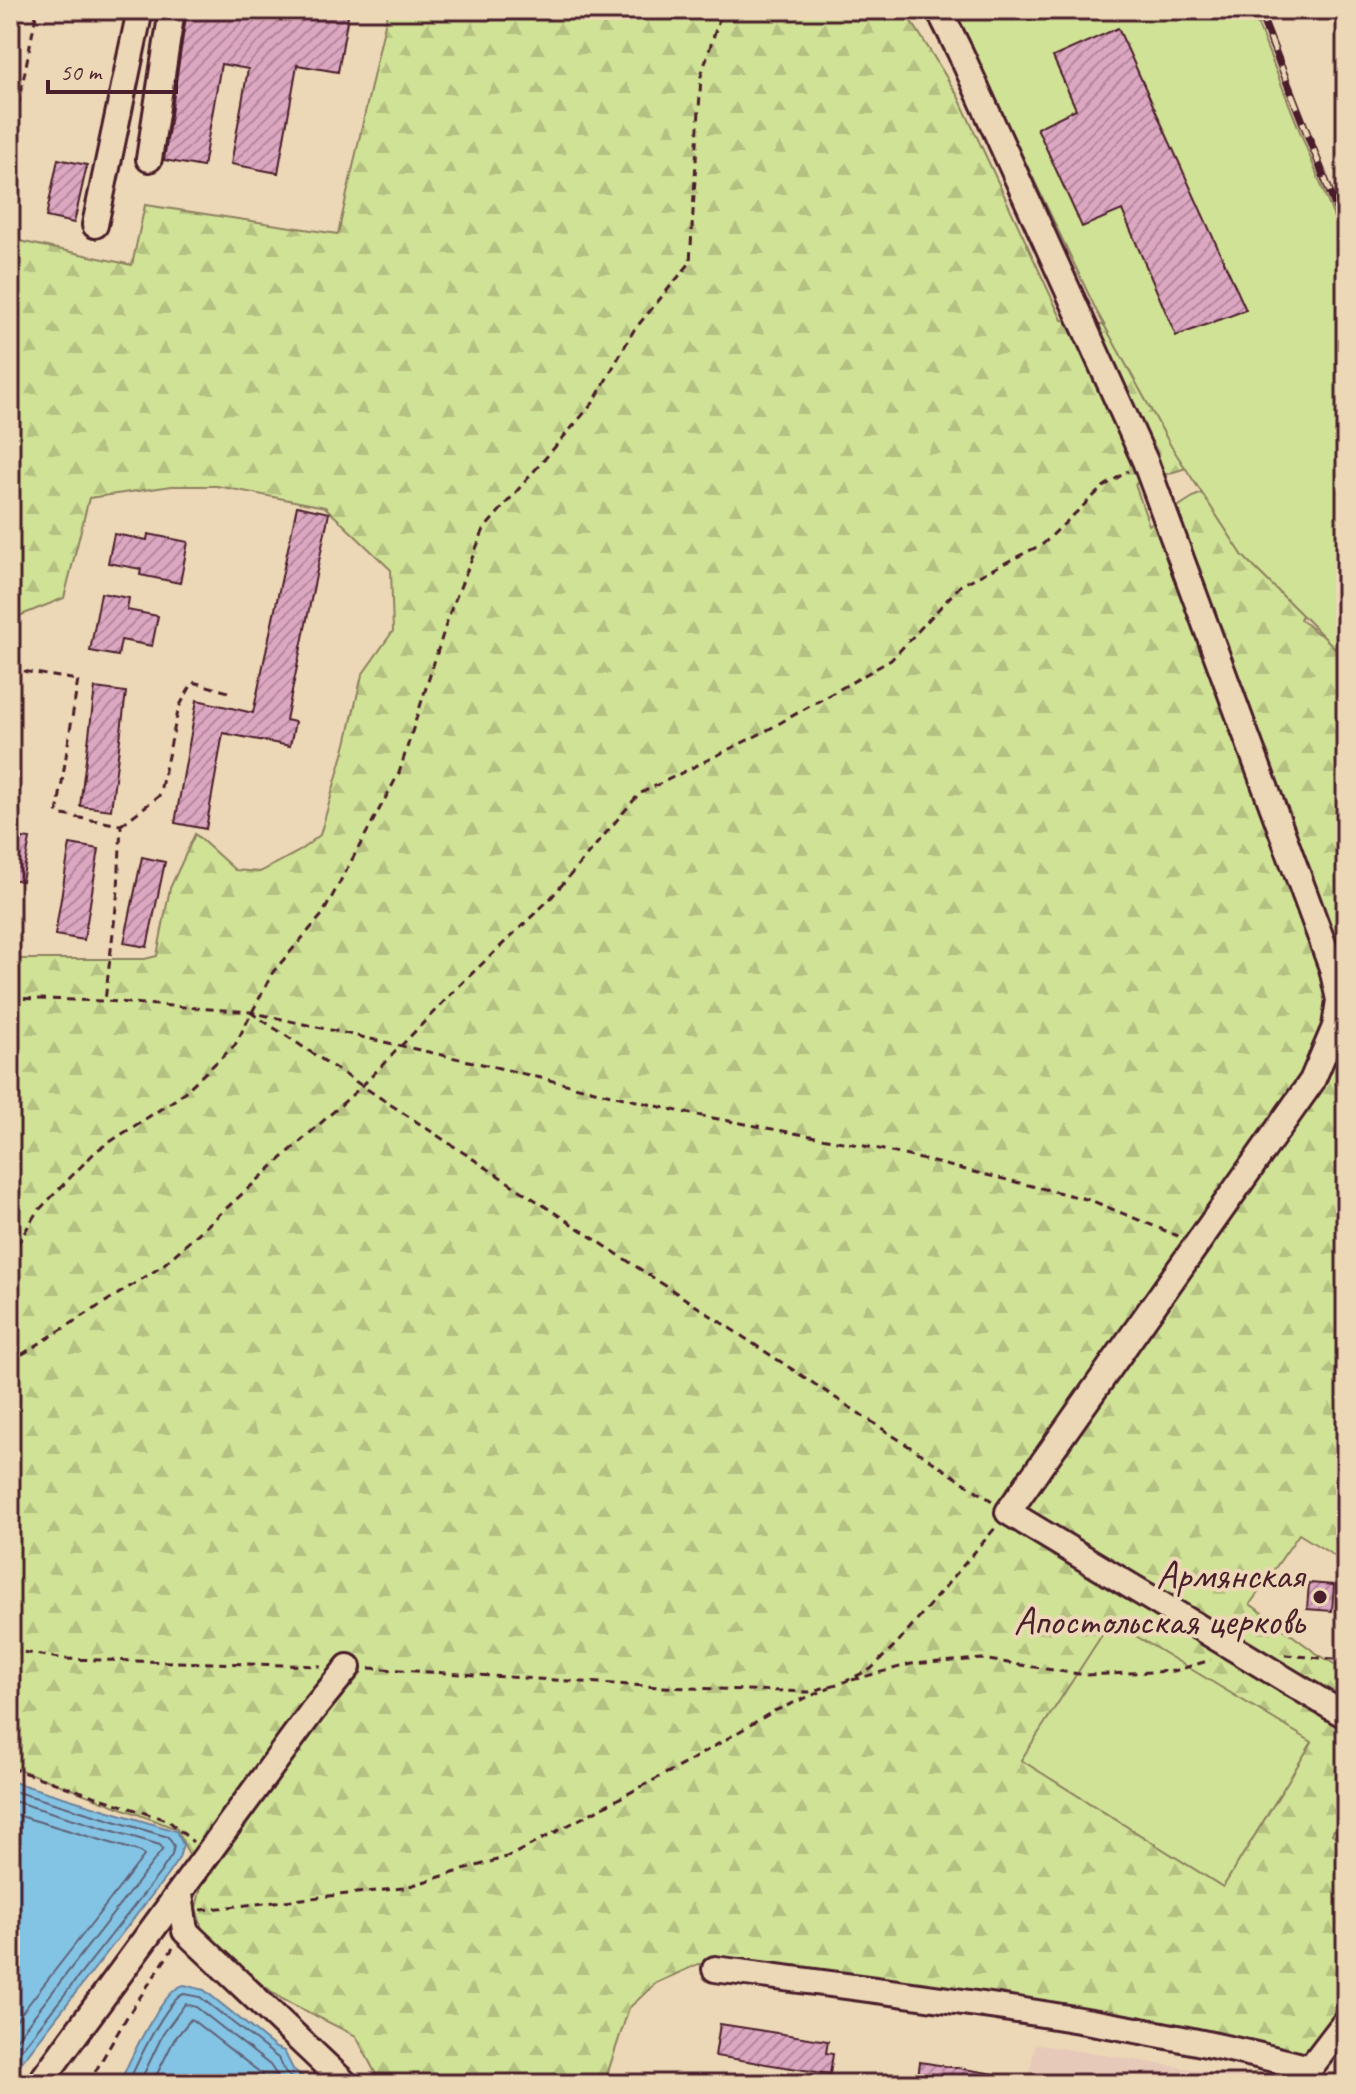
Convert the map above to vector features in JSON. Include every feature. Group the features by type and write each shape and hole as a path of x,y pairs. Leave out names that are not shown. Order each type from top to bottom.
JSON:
{"street":[{"path":"95,225 140,10"},
{"path":"149,159 172,10"},
{"path":"939,10 1145,461 1332,968 1339,1000 1335,1027 1312,1081 1008,1512 1346,1716"},
{"path":"39,2084 313,1710 348,1667"},
{"path":"180,1894 185,1931 346,2084"},
{"path":"715,1969 928,1996 1200,2041 1308,2076 1346,2021"}],"path":[{"path":"10,147 37,10"},
{"path":"10,1257 36,1213 96,1151 179,1097 235,1045 273,972 322,915 399,773 450,612 484,529 593,403 634,330 690,263 701,76 722,10"},
{"path":"10,1362 161,1267 362,1086 460,985 550,899 639,794 764,732 891,660 961,585 1043,544 1103,487 1145,461"},
{"path":"10,669 78,680 57,814 121,825 159,796 179,707 193,682 232,693"},
{"path":"105,1001 118,890 121,825"},
{"path":"10,998 105,1001 250,1012 686,1113 875,1148 1090,1200 1197,1243"},
{"path":"88,2084 128,2015 200,1910 403,1888 510,1856 686,1763 774,1711 871,1669 898,1642 1008,1512 250,1012"},
{"path":"10,1650 65,1659 348,1667 661,1687 794,1692 809,1692 911,1664 982,1659 1085,1675 1174,1671 1238,1651"},
{"path":"1285,1655 1346,1660"},
{"path":"10,1768 169,1821 208,1855"}],"shaded area":[{"path":"1035,2044 1272,2082 1279,2084 1028,2084"}],"green space":[{"path":"388,10 902,10 958,96 1062,320 1133,329 1209,461 1135,484 1149,525 1195,496 1227,483 1309,602 1300,619 1317,633 1346,647 1346,1563 1299,1534 1250,1604 1316,1653 1346,1671 1346,1817 1339,1819 1332,1834 1346,1843 1346,2026 1313,2049 1290,2056 748,1967 698,1964 656,1983 629,2008 604,2084 381,2084 356,2036 282,1999 223,1956 203,1932 196,1908 202,1883 177,1829 10,1766 10,959 145,959 157,956 170,888 195,834 235,870 260,872 298,852 320,835 362,675 393,631 391,570 325,507 217,486 172,486 89,498 64,598 19,616 10,608 10,239 132,265 145,205 338,234"},
{"path":"953,10 1252,10 1346,248 1346,659 1243,556 1171,446 1097,312"},
{"path":"1111,1621 1312,1742 1223,1887 1021,1760"}],"water":[{"path":"10,1781 176,1831 183,1844 179,1858 166,1877 10,2077"},
{"path":"184,1985 204,1990 276,2048 284,2051 293,2069 312,2084 120,2084 157,2012 176,1989"}],"building":[{"path":"187,10 246,17 248,10 349,10 338,72 297,65 278,173 231,164 248,69 221,64 203,167 164,160"},
{"path":"1118,28 1246,310 1176,336 1122,210 1082,227 1037,128 1076,109 1053,57"},
{"path":"58,159 87,165 74,223 46,217"},
{"path":"297,506 329,513 286,720 295,722 290,746 223,733 206,829 175,823 197,700 253,713"},
{"path":"114,534 147,540 148,534 188,542 180,583 140,575 141,569 108,563"},
{"path":"101,593 129,598 127,610 158,616 152,646 121,640 118,656 90,651"},
{"path":"95,688 126,692 111,810 80,806"},
{"path":"10,836 30,839 22,881 10,879"},
{"path":"70,844 99,849 84,940 55,935"},
{"path":"142,857 165,862 147,947 124,943"},
{"name":"Армянская Апостольская церковь","path":"1309,1583 1334,1585 1332,1611 1307,1609"},
{"path":"720,2024 828,2041 826,2053 833,2054 830,2074 715,2056"},
{"path":"920,2062 1008,2076 1008,2084 917,2084"}],"railway":[{"path":"1259,10 1346,233"}],"place":[{"name":"Армянская Апостольская церковь","path":"1320,1597"}]}
